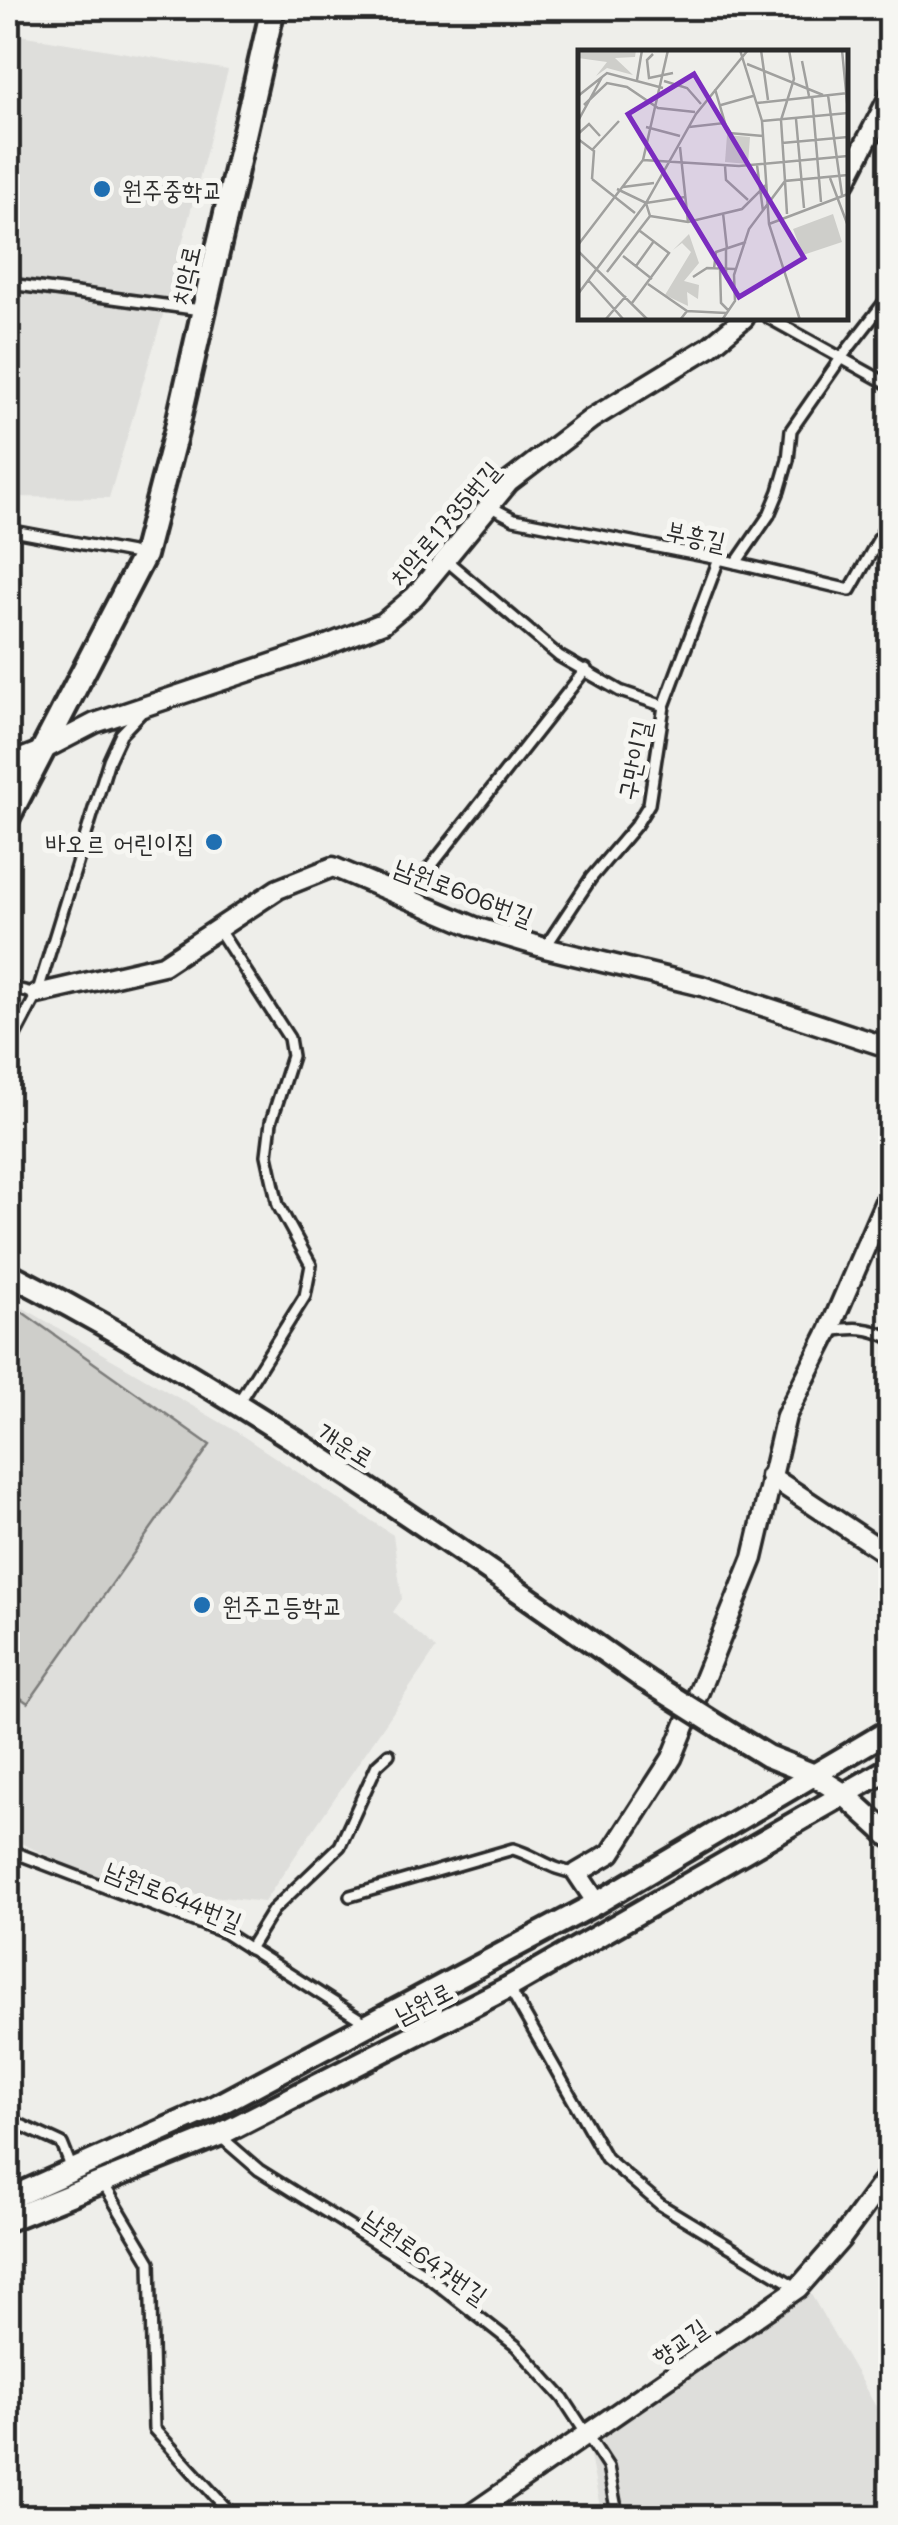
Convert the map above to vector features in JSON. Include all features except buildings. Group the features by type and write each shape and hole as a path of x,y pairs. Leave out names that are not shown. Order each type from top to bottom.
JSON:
{"main road":[{"name":"치악로","path":"8,818 144,555 274,8"}],"street":[{"path":"848,177 890,95"},
{"name":"치악로1735번길","path":"8,764 95,723 322,647 383,622 415,596 508,482 591,419 709,347 742,320"},
{"name":"남원로606번길","path":"37,994 163,965 278,889 334,868 475,927 702,986 890,1048"},
{"path":"597,1903 578,1873 611,1853 672,1758 753,1558 786,1416 829,1331 890,1190"},
{"name":"개운로","path":"8,1273 237,1405 414,1517 720,1728 767,1756 812,1774"},
{"path":"770,1476 890,1556"},
{"name":"남원로","path":"8,2198 214,2107 597,1903 890,1730"},
{"name":"남원로","path":"8,2220 218,2135 509,1987 890,1768"},
{"path":"812,1774 844,1795 890,1836"},
{"name":"향교길","path":"466,2518 798,2288 840,2240 890,2172"}],"lane":[{"path":"874,126 890,140"},
{"path":"8,251 12,267 9,287 204,311"},
{"path":"736,563 769,515 779,491 791,430 890,295"},
{"path":"773,320 890,384"},
{"name":"부흥길","path":"489,506 514,519 719,559 850,590 890,519"},
{"path":"8,530 144,555"},
{"path":"872,550 890,549"},
{"name":"구만이길","path":"545,948 591,878 649,804 664,706 719,559"},
{"path":"446,560 559,656 620,691 664,706"},
{"path":"406,898 586,669"},
{"path":"8,1049 37,994 109,760 134,718 159,702"},
{"path":"217,927 288,1038 292,1056 272,1122 267,1155 278,1205 310,1265 305,1296 237,1405"},
{"path":"8,987 37,994"},
{"path":"829,1331 854,1327 875,1330 890,1338"},
{"path":"249,1948 273,1910 340,1846 377,1765 389,1754"},
{"path":"350,1896 513,1849 530,1854 556,1871 578,1873"},
{"name":"남원로644번길","path":"8,1850 224,1933 368,2024"},
{"path":"509,1987 606,2158 661,2205 798,2288"},
{"path":"8,2119 62,2144 72,2170"},
{"name":"남원로647번길","path":"218,2135 259,2170 422,2272 516,2346 563,2398 608,2467 618,2518"},
{"path":"102,2181 150,2262 154,2429 235,2518"}],"shaded area":[{"name":"원주중학교","path":"8,33 228,70 165,308 109,498 8,497"},
{"name":"원주고등학교","path":"8,1299 232,1429 393,1535 402,1599 393,1612 436,1649 264,1902 195,1894 146,1902 8,1837"},
{"path":"8,1302 210,1445 28,1703 8,1689"},
{"path":"809,2291 890,2431 890,2517 602,2517 588,2446"}],"place":[{"name":"원주중학교","path":"102,189"},
{"name":"바오르 어린이집","path":"214,842"},
{"name":"원주고등학교","path":"202,1605"}]}
